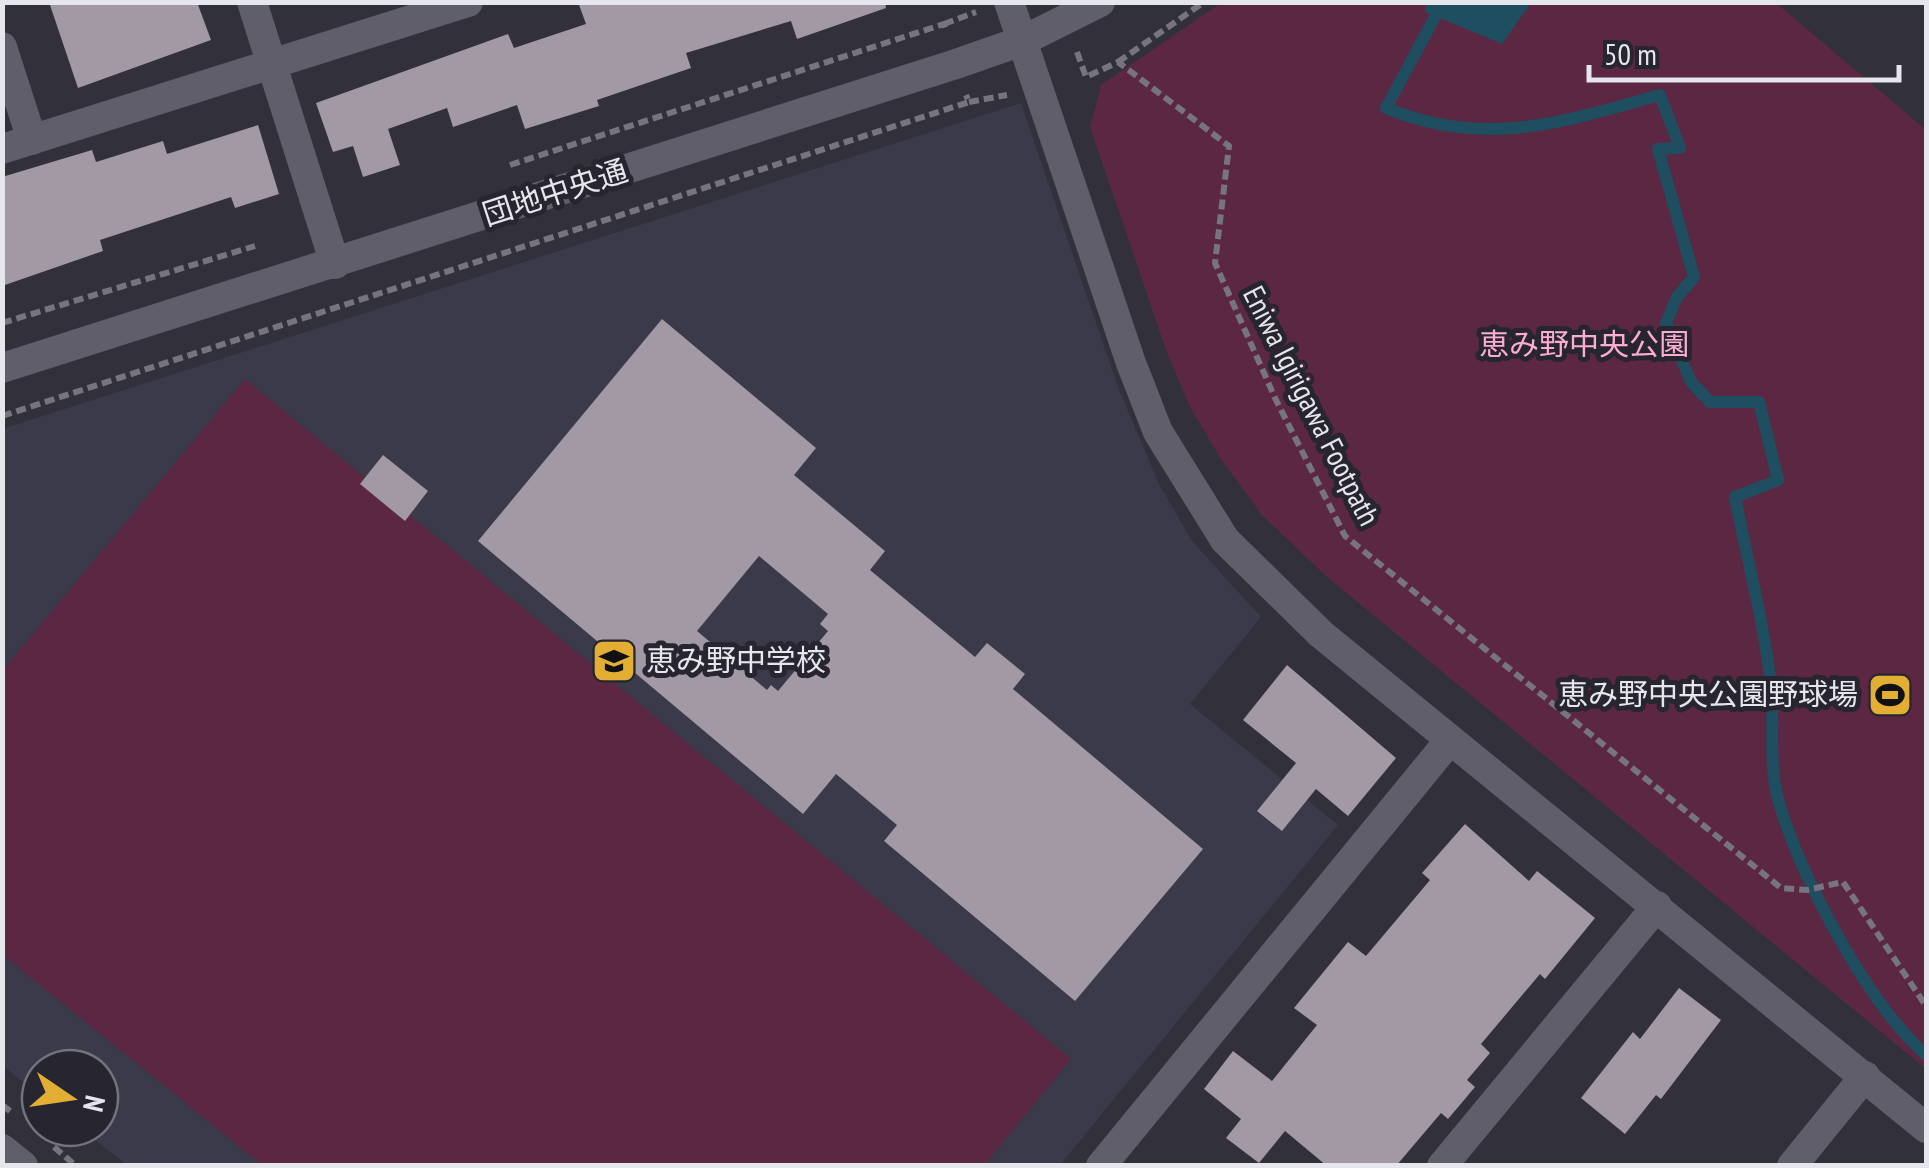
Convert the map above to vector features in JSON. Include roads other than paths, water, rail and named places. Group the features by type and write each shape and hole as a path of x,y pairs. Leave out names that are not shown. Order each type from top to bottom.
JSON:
{"street":[{"path":"252,2 335,264"},
{"path":"2,47 17,145 468,2"},
{"path":"1009,2 1158,432 1226,540 1321,634 1926,1128"},
{"name":"団地中央通","path":"2,368 956,64 1022,41 1100,2"},
{"path":"1101,1166 1450,740"},
{"path":"1442,1166 1657,906"},
{"path":"1792,1166 1865,1076"},
{"path":"2,1149 23,1166"}],"water":[{"path":"1427,2 1531,3 1502,44 1425,12"}],"waterway":[{"path":"1443,2 1386,108 1422,120 1490,129 1556,122 1660,95 1680,148 1658,149 1694,277 1677,297 1666,323 1691,382 1710,402 1759,402 1778,480 1735,497 1768,662 1778,799 1802,864 1838,936 1881,1004 1926,1055"}],"place":[{"name":"恵み野中学校","path":"614,661"},
{"name":"恵み野中央公園野球場","path":"1890,695"}],"park label":[{"name":"恵み野中央公園","path":"1584,345"}]}
